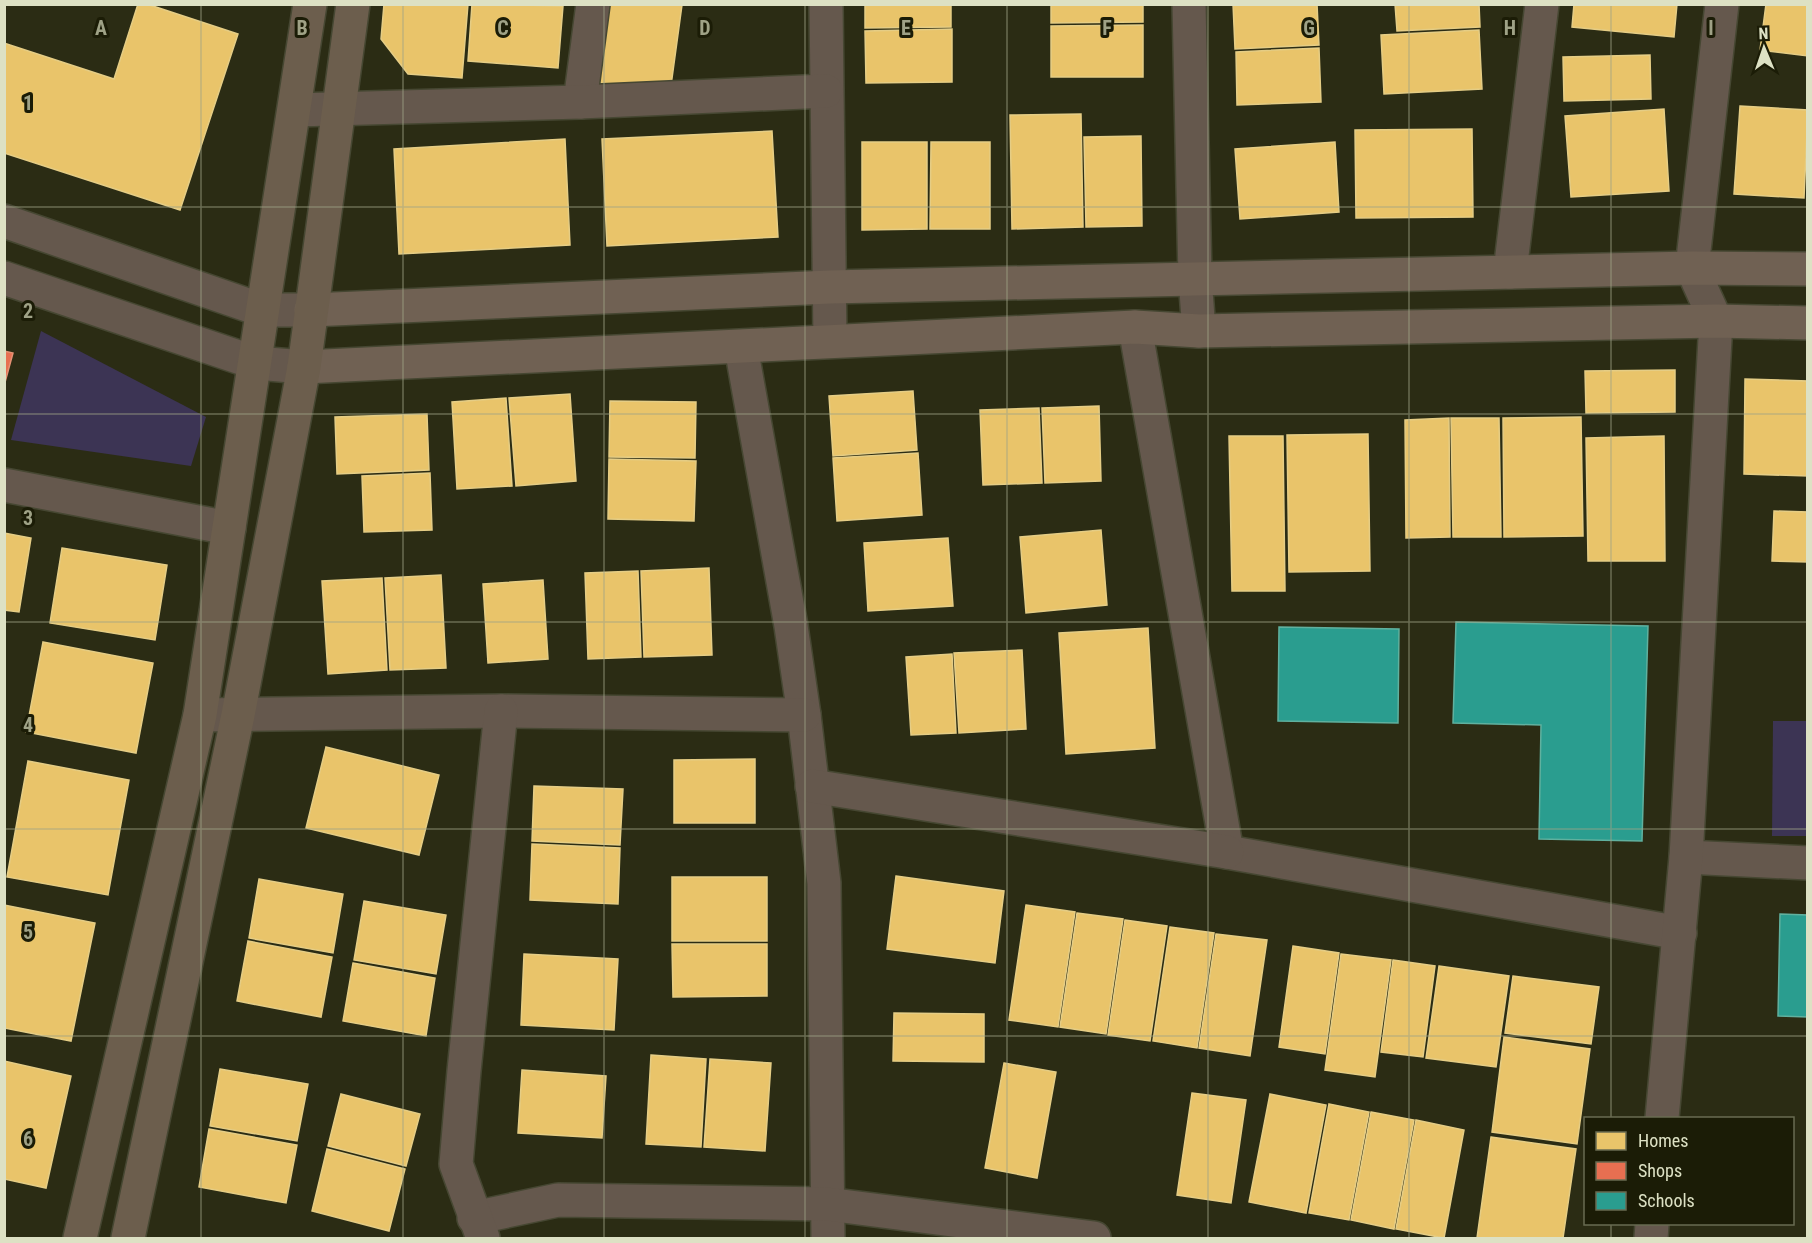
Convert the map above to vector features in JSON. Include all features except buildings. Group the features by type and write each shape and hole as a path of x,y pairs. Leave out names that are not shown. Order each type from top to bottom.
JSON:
{"main road":[{"path":"80,1239 200,716 310,4"},
{"path":"128,1239 238,715 304,367 353,4"},
{"path":"311,310 830,287 1692,268 1808,269"},
{"path":"304,367 1135,327 1199,331 1716,321 1808,323"}],"street":[{"path":"580,102 593,4"},
{"path":"826,4 830,341"},
{"path":"1189,4 1195,278 1199,331"},
{"path":"1510,272 1542,4"},
{"path":"1662,1117 1686,857 1716,321 1692,268 1722,4"},
{"path":"295,110 580,102 826,91"},
{"path":"4,221 262,310 311,310"},
{"path":"4,278 256,363 304,367"},
{"path":"1135,327 1227,852"},
{"path":"741,347 791,626 824,883 828,1239"},
{"path":"4,485 229,528"},
{"path":"200,716 501,711 804,715"},
{"path":"501,711 456,1164 479,1228 558,1200 827,1204 1094,1239"},
{"path":"812,786 1227,852 1680,933"},
{"path":"1686,857 1808,863"}],"shaded area":[{"path":"41,331 206,417 191,466 11,440"},
{"path":"1773,721 1807,721 1807,836 1772,836"}]}
